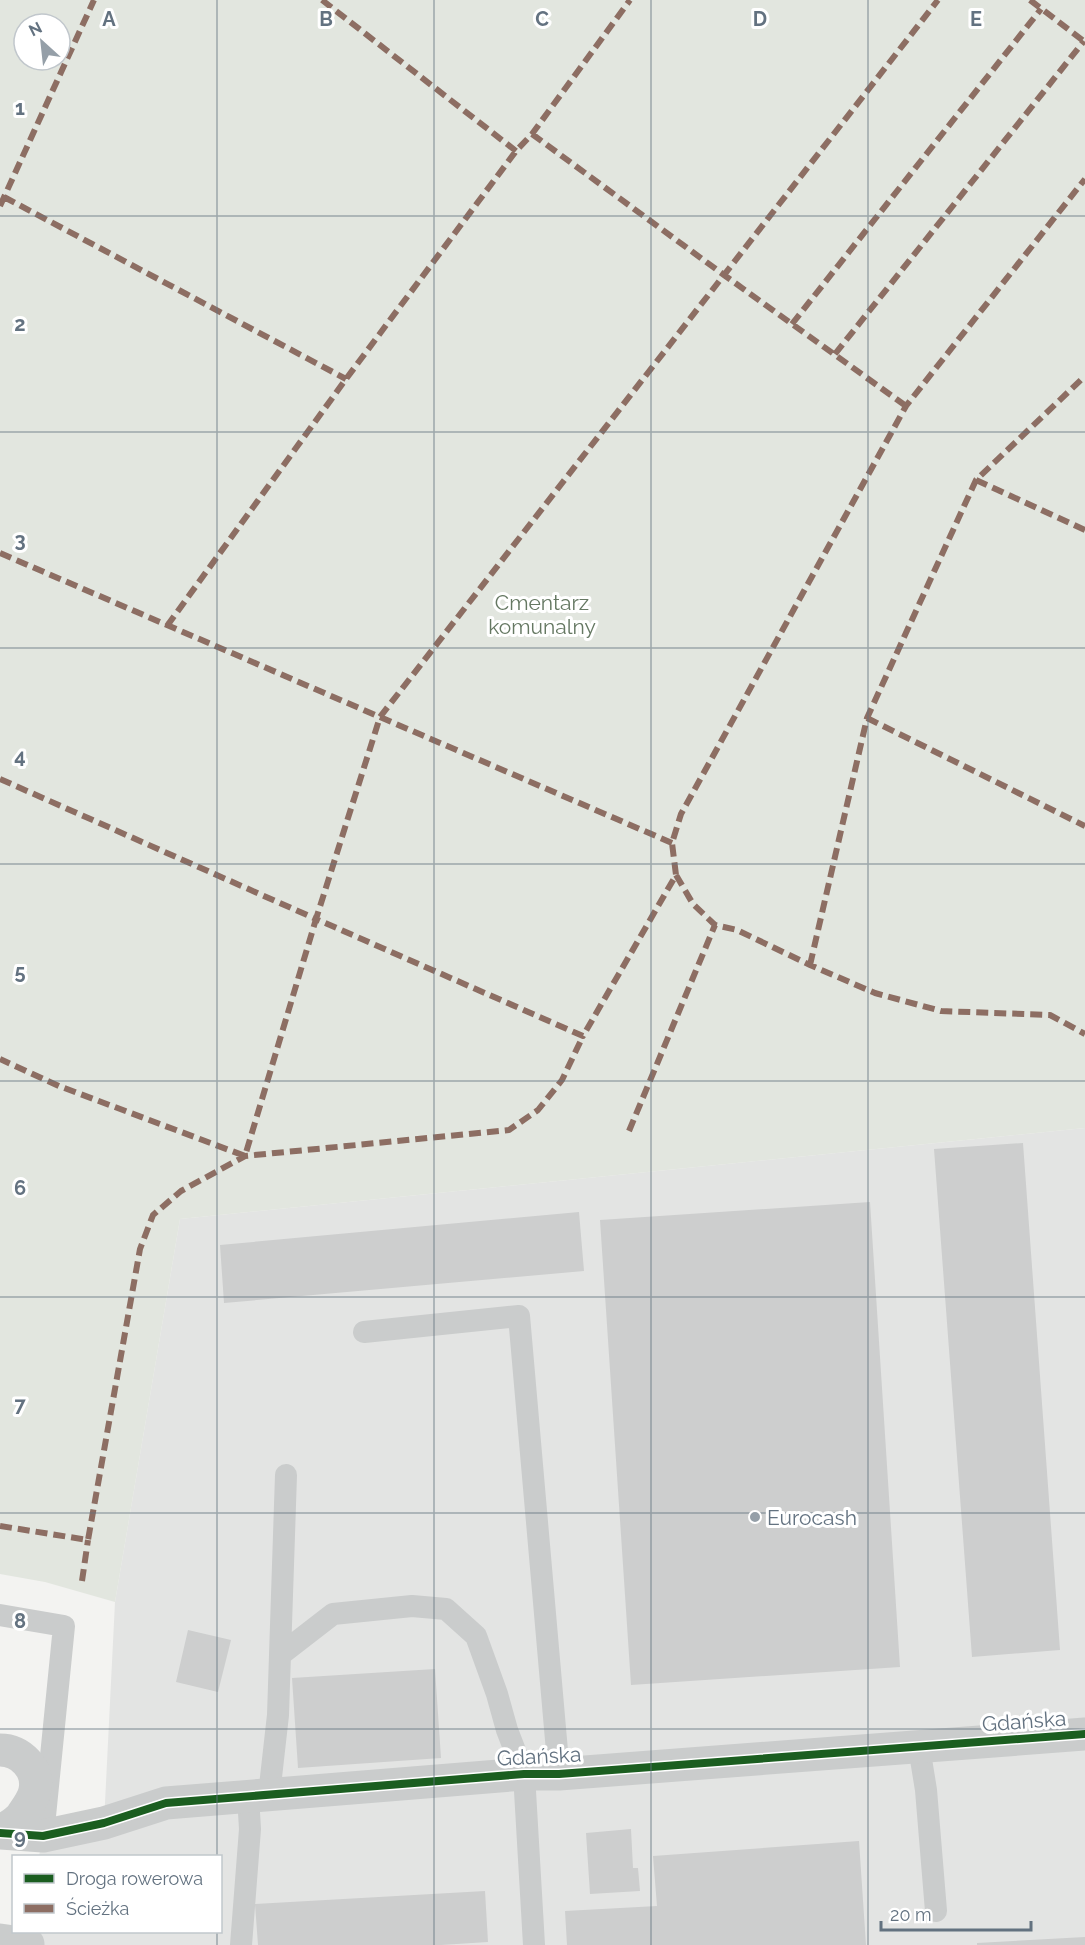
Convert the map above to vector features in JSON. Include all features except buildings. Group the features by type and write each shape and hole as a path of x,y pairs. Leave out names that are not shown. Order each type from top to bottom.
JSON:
{"street":[{"name":"Gdańska","path":"0,1833 41,1846 166,1803 524,1774 559,1774 1085,1734"},
{"path":"0,1750 8,1750 22,1756 31,1768 35,1787 21,1817 0,1833"},
{"path":"0,1940 28,1945"}],"lane":[{"path":"364,1332 519,1316 559,1774"},
{"path":"241,1945 250,1829 278,1715 286,1475"},
{"path":"280,1655 333,1614 412,1606 446,1609 476,1636 524,1774 534,1945"},
{"path":"0,1615 64,1626 41,1846"},
{"path":"919,1747 926,1790 936,1911"}],"shaded area":[{"path":"1085,1128 1085,1945 25,1945 27,1933 222,1933 222,1855 39,1855 43,1836 104,1823 115,1602 180,1219"}],"green space":[{"name":"Cmentarz komunalny","path":"0,0 1085,0 1085,1128 180,1219 115,1602 45,1582 0,1574"}],"marked path":[{"path":"0,206 94,0"},
{"path":"322,0 516,151"},
{"path":"167,626 346,379 516,151 532,134 630,0"},
{"path":"0,553 380,717 938,0"},
{"path":"1030,0 1085,42"},
{"path":"792,324 1041,9"},
{"path":"835,354 1084,41"},
{"path":"532,134 906,406"},
{"path":"672,843 380,717 316,919 583,1036 676,875 672,843 681,814 906,406 1085,179"},
{"path":"4,197 346,379"},
{"path":"810,965 867,718 976,480 1085,376"},
{"path":"976,480 1085,530"},
{"path":"867,718 1085,826"},
{"path":"0,779 316,919 245,1156 59,1086 0,1059"},
{"path":"676,875 693,904 715,925 737,930 875,993 941,1011 1050,1015 1085,1034"},
{"path":"629,1131 715,925"},
{"path":"0,1526 88,1540 140,1249 153,1215 181,1191 245,1156 509,1130 538,1110 562,1080 583,1036"},
{"path":"82,1581 88,1540"}],"cycle path":[{"path":"0,1833 43,1836 104,1823 166,1803 524,1774 559,1774 1085,1734"}],"place":[{"name":"Eurocash","path":"755,1517"}]}
